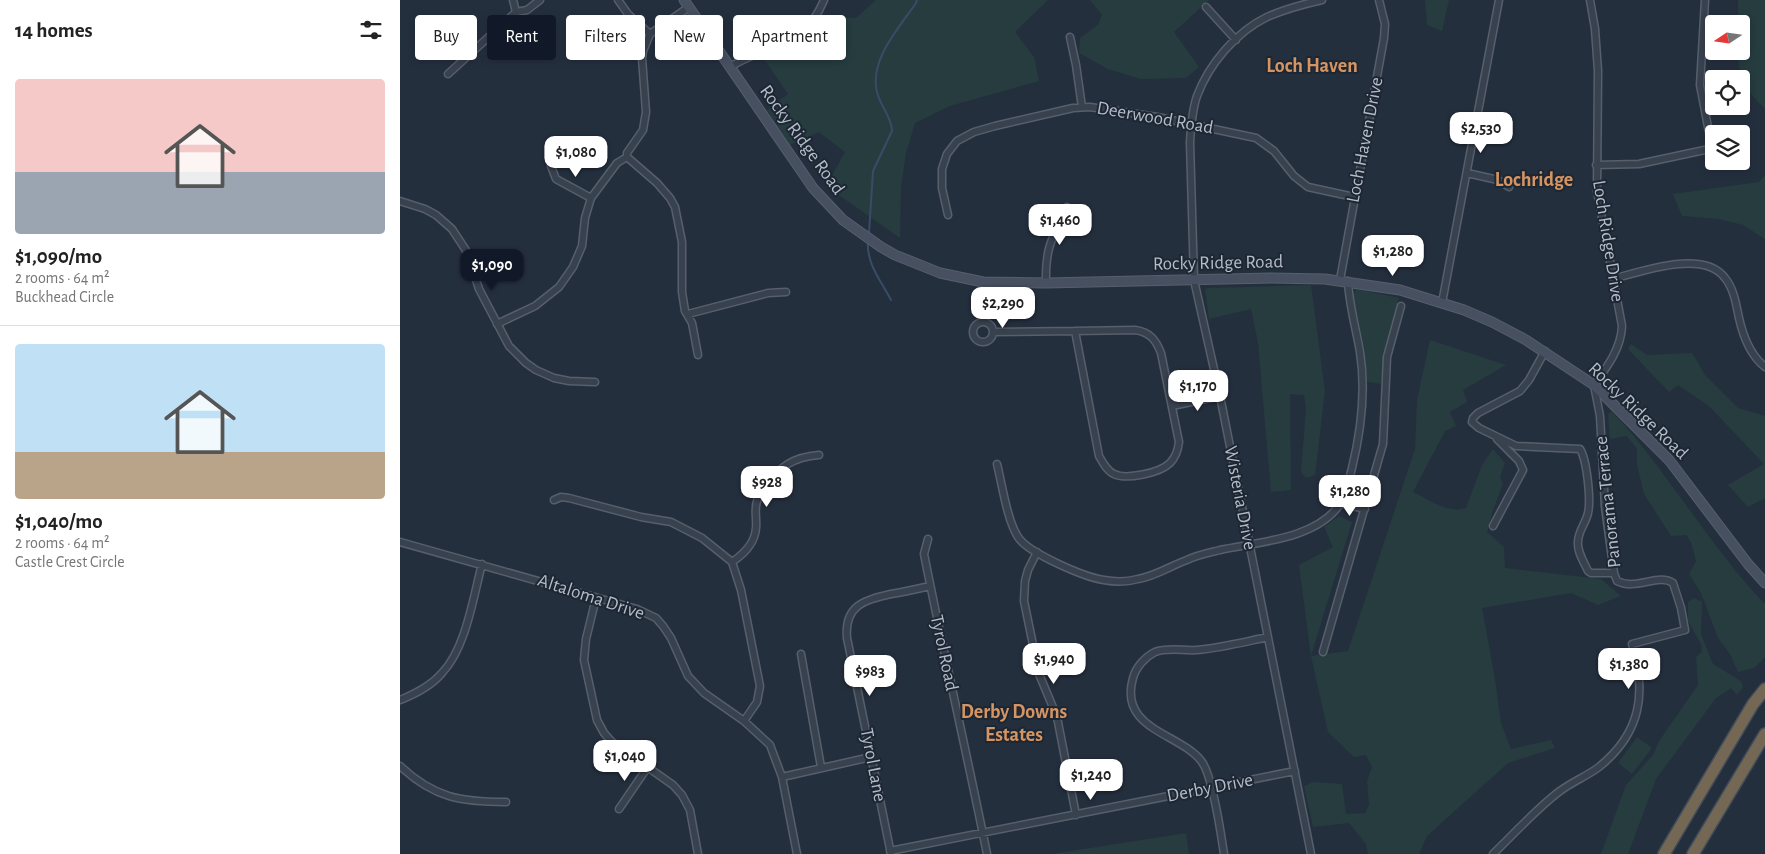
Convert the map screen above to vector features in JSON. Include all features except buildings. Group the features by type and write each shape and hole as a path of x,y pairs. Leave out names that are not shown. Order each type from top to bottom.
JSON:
{"highway":[{"path":"1664,854 1753,704 1765,688"},
{"path":"1694,854 1765,734"}],"main road":[{"name":"Rocky Ridge Road","path":"686,3 813,188 849,224 895,255 940,273 966,279 1000,283 1294,278 1344,281 1400,290 1442,302 1507,329 1594,385 1669,460 1748,564 1765,583"}],"street":[{"path":"513,0 516,12"},
{"path":"448,74 516,12 527,10 540,0"},
{"path":"618,0 628,14 650,34"},
{"path":"730,67 795,37 813,22 824,0"},
{"name":"Wisteria Drive","path":"1311,854 1219,389 1194,280 1190,161 1191,123 1197,97 1206,77 1218,58 1236,40 1266,17 1322,0"},
{"name":"Loch Haven Drive","path":"1340,503 1351,473 1359,440 1361,420 1361,362 1344,281 1354,197 1384,38 1385,24 1379,0"},
{"path":"1442,302 1499,0"},
{"name":"Loch Ridge Drive","path":"1590,0 1595,29 1598,71 1596,165 1599,205 1622,326 1622,337 1614,356 1594,385"},
{"path":"1705,0 1700,84 1708,125"},
{"path":"497,324 536,306 559,287 573,267 582,246 585,218 591,198 618,163 627,157 643,130 646,112 642,58 650,34 686,3"},
{"path":"1206,7 1236,40"},
{"path":"1070,37 1082,107"},
{"name":"Deerwood Road","path":"948,215 942,188 942,169 947,154 957,141 981,130 1082,107 1111,109 1191,123 1256,138 1274,151 1294,176 1308,187 1354,197"},
{"path":"1596,165 1639,164 1705,150"},
{"path":"627,157 657,183 675,207 682,242 682,292 685,311 692,323 698,355"},
{"path":"551,166 556,179 591,198"},
{"path":"1467,173 1498,180 1509,187"},
{"path":"400,201 425,209 436,215 452,229 467,252 479,289 509,346 536,370 554,378 569,381 596,382"},
{"path":"1046,283 1046,261 1049,244 1067,207"},
{"path":"1613,279 1680,264 1703,264 1718,271 1729,285 1748,344 1765,367"},
{"path":"688,314 768,293 786,292"},
{"path":"1323,652 1383,444 1387,357 1400,306"},
{"path":"992,332 1135,330 1151,336 1161,353 1179,442 1171,462 1159,469 1128,477 1114,474 1104,464 1098,452 1075,331"},
{"path":"1545,352 1529,380 1520,391 1478,413 1472,422 1479,428 1516,446 1580,449 1584,456 1590,498 1588,514 1577,544 1588,571 1591,573 1614,574"},
{"name":"Panorama Terrace","path":"1493,854 1552,797 1598,768 1620,748 1627,736 1639,700 1640,678 1632,644 1685,630 1681,608 1673,583 1667,580 1628,585 1617,581 1614,574 1605,506 1600,416 1594,385"},
{"path":"1171,399 1219,389"},
{"path":"1172,406 1220,396"},
{"path":"1493,526 1523,470 1519,461 1495,436"},
{"path":"732,562 743,554 753,541 756,528 757,501 771,478 783,466 792,461 819,455"},
{"path":"997,464 1016,535 1025,545 1090,577 1106,581 1139,579 1154,575 1199,555 1304,532 1324,520 1340,503 1364,510"},
{"path":"554,500 562,497 570,498 641,517 670,522 702,538 732,562 741,590 760,686 757,702 744,721"},
{"name":"Tyrol Road","path":"928,539 924,554 954,702 966,746 987,854"},
{"name":"Altaloma Drive","path":"400,542 637,609 656,618 671,638 688,676 704,693 744,721 770,744 782,777 797,854"},
{"path":"1036,552 1025,582 1024,601 1040,674 1057,717 1076,815"},
{"path":"400,700 421,690 441,675 449,665 460,646 482,564"},
{"name":"Tyrol Lane","path":"891,853 847,638 848,620 856,607 865,601 930,586"},
{"path":"596,598 586,639 584,660 597,720 604,733 612,742 673,785 682,795 690,810 698,854"},
{"path":"1224,854 1205,767 1196,756 1152,728 1141,718 1132,699 1132,685 1135,672 1145,659 1158,651 1206,649 1268,637"},
{"path":"801,654 821,767"},
{"path":"782,777 871,757"},
{"path":"400,766 414,779 433,790 454,798 474,802 506,802"},
{"path":"619,809 647,768"},
{"name":"Derby Drive","path":"891,853 1295,771"}],"green space":[{"path":"876,0 1048,0 1015,32 1034,57 1039,81 950,106 915,123 906,153 901,188 900,238 826,186 845,152 819,132 790,145 767,110 788,94 765,60 846,60 846,17 856,18"},
{"path":"1090,0 1209,0 1174,32 1199,67 1186,78 1141,79 1108,69 1079,53 1080,38 1098,25 1102,15"},
{"path":"1425,0 1449,0 1442,31 1427,25"},
{"path":"1738,0 1765,0 1765,109 1750,93 1750,70 1740,70 1739,60 1750,60 1750,15 1738,15"},
{"path":"1765,175 1765,239 1743,225 1719,219 1682,216 1673,194 1759,182"},
{"path":"1311,285 1325,391 1315,475 1306,478 1301,472 1306,408 1304,395 1290,394 1291,490 1271,492 1258,343 1251,309 1209,319 1205,289"},
{"path":"1356,289 1399,298 1384,355 1381,384 1363,381 1365,351 1353,296"},
{"path":"1430,340 1506,365 1463,390 1467,402 1450,412 1456,426 1445,431 1413,492 1446,508 1466,508 1482,465 1493,449 1505,463 1500,477 1503,484 1487,532 1504,547 1505,568 1601,579 1621,596 1598,605 1571,593 1482,608 1501,723 1511,749 1551,740 1555,748 1508,763 1427,836 1419,854 1368,854 1366,844 1349,823 1313,827 1304,786 1314,782 1342,784 1346,814 1365,813 1369,805 1367,781 1372,767 1366,755 1354,757 1328,732 1311,656 1348,651 1415,449 1417,400"},
{"path":"1631,344 1647,355 1692,353 1705,375 1738,408 1765,416 1765,498 1748,507 1728,485 1764,464 1709,406 1678,385 1669,392 1628,349"},
{"path":"1611,411 1643,447 1728,561 1765,604 1765,657 1754,668 1738,672 1730,654 1718,638 1701,593 1689,574 1696,561 1691,542 1686,535 1671,536 1644,494 1637,465 1637,449 1627,436 1610,439 1608,415"},
{"path":"1339,516 1352,522 1311,656 1299,565 1333,547 1324,527"},
{"path":"1694,598 1702,602 1701,634 1713,664 1741,681 1743,687 1737,695 1731,688 1716,698 1656,779 1628,854 1601,854 1626,785 1653,755 1659,741 1698,685 1696,657 1702,652 1701,644 1688,621 1688,602"},
{"path":"1637,737 1652,748 1632,774 1618,763"},
{"path":"1186,833 1189,854 1052,854"}],"waterway":[{"path":"869,233 873,171 892,131 890,121 877,92 877,68 887,45 917,0"},
{"path":"868,241 869,257 891,300"}],"district":[{"name":"Loch Haven","path":"1312,66"},
{"name":"Lochridge","path":"1534,180"},
{"name":"Derby Downs Estates","path":"1014,724"}]}
